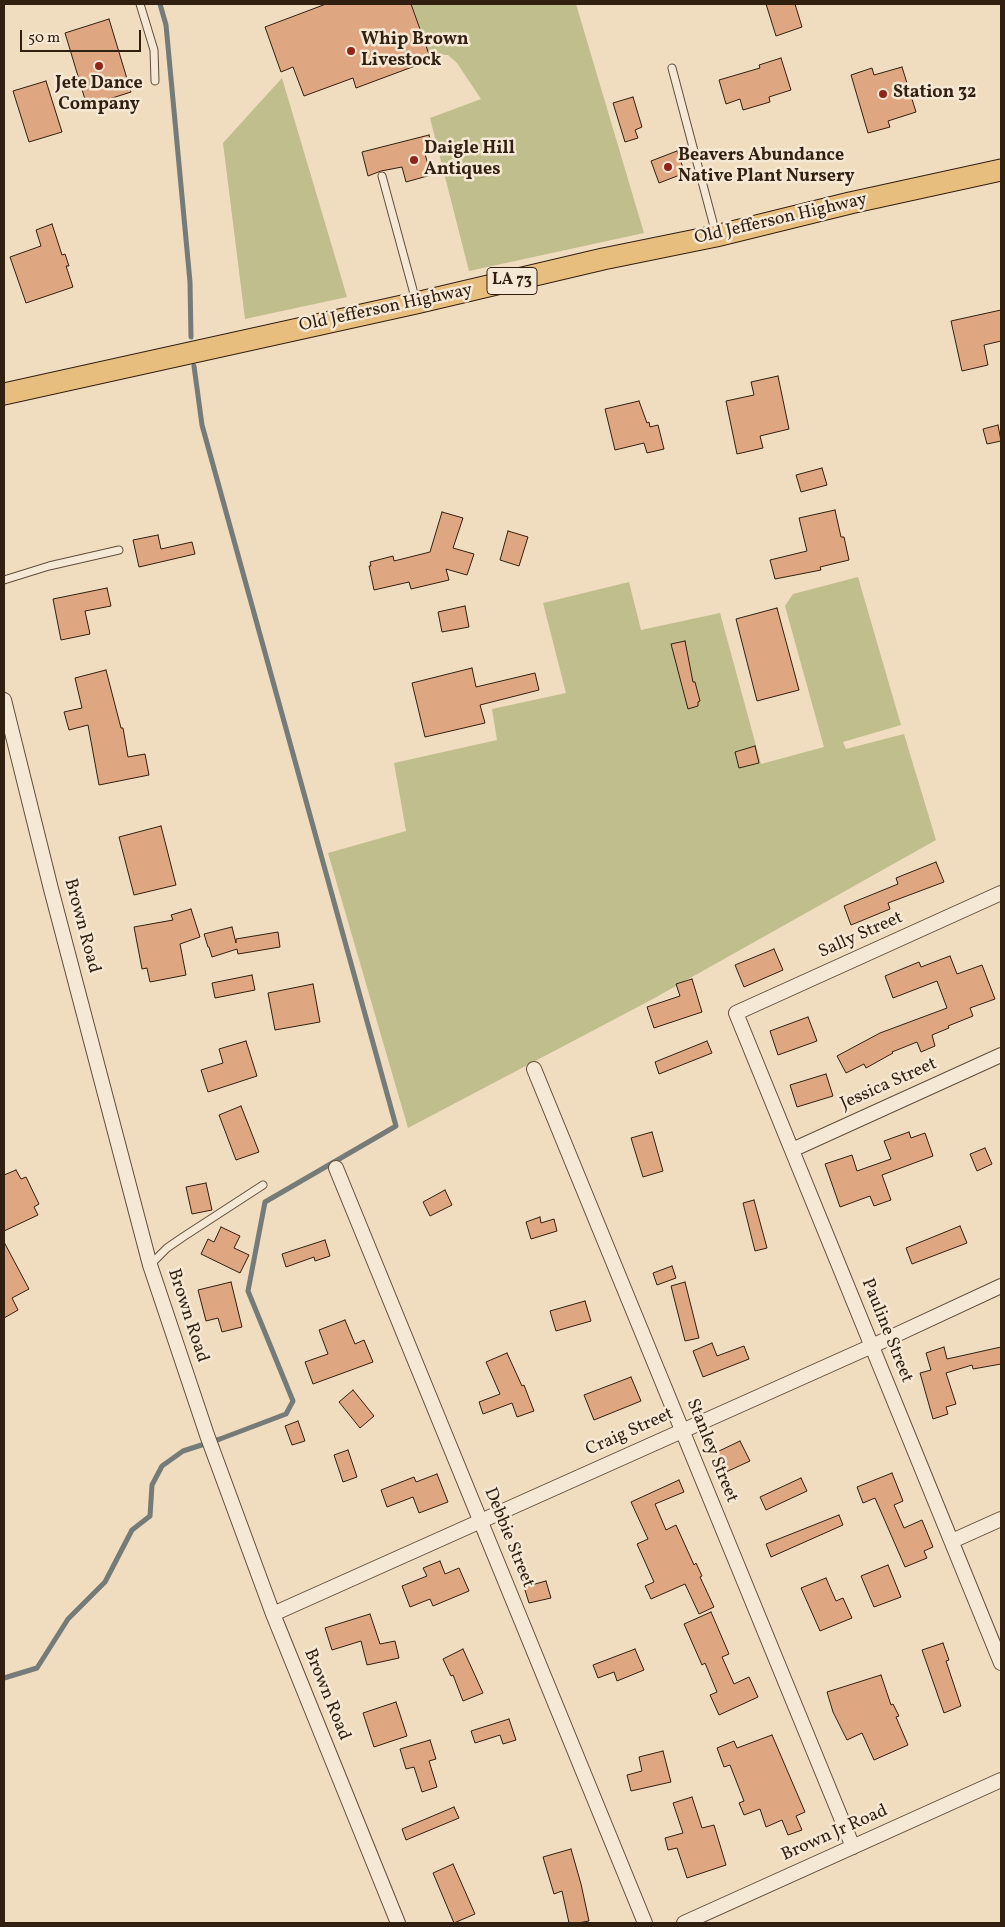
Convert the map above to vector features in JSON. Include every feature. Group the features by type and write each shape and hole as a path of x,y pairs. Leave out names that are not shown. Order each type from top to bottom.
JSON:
{"main road":[{"name":"Old Jefferson Highway","path":"4,394 416,303 603,259 716,236 850,203 1001,170"}],"street":[{"name":"Brown Road","path":"4,700 51,889 150,1265 207,1435 273,1614 398,1923"},
{"name":"Sally Street","path":"736,1013 1001,893"},
{"name":"Pauline Street","path":"736,1013 1001,1663"},
{"name":"Jessica Street","path":"792,1150 1001,1055"},
{"name":"Stanley Street","path":"534,1069 853,1847"},
{"name":"Debbie Street","path":"336,1168 645,1923"},
{"name":"Craig Street","path":"273,1614 872,1346 1001,1286"},
{"path":"952,1541 1001,1519"},
{"name":"Brown Jr Road","path":"684,1923 1001,1780"}],"lane":[{"path":"140,4 154,50 155,81"},
{"path":"672,68 716,236"},
{"path":"382,176 416,303"},
{"path":"4,580 48,566 120,550"},
{"path":"150,1265 182,1238 263,1185"}],"shaded area":[{"path":"411,4 576,4 644,233 469,271 430,118 481,99 457,63 448,55 429,54"},
{"path":"282,78 347,297 245,319 223,143"},
{"path":"858,577 901,725 843,742 846,749 904,734 936,840 651,1000 408,1128 328,853 406,831 394,763 497,740 492,709 566,693 543,603 629,582 641,630 720,613 761,764 824,747 785,606 793,594"}],"building":[{"name":"Whip Brown Livestock","path":"326,4 411,4 431,60 356,88 353,78 304,96 293,67 281,72 265,27"},
{"path":"766,4 795,4 802,27 776,36"},
{"name":"Jete Dance Company","path":"109,19 131,92 87,106 65,33"},
{"path":"781,58 791,90 769,97 770,102 743,110 740,99 726,104 719,80 760,68 759,65"},
{"name":"Station 32","path":"902,67 916,112 888,121 890,127 868,133 851,75 872,68 874,75"},
{"path":"46,81 62,132 29,142 13,91"},
{"path":"633,97 642,127 635,130 638,138 625,142 613,103"},
{"name":"Daigle Hill Antiques","path":"429,135 434,152 425,154 431,175 406,182 402,167 381,171 368,176 362,152"},
{"name":"Beavers Abundance Native Plant Nursery","path":"677,151 685,173 659,183 651,161"},
{"path":"52,224 62,255 65,254 69,266 66,266 73,287 26,303 10,257 41,246 36,230"},
{"path":"1001,310 1001,341 984,345 988,365 962,371 951,321"},
{"path":"778,376 789,429 760,436 763,448 737,454 726,401 754,395 751,382"},
{"path":"639,401 650,427 658,425 664,449 647,453 644,443 615,450 605,409"},
{"path":"998,425 1001,441 987,444 983,429"},
{"path":"822,468 827,485 801,492 796,475"},
{"path":"835,510 841,537 844,537 849,560 820,567 821,570 775,579 770,560 807,551 799,518"},
{"path":"442,512 463,518 453,548 474,554 467,575 446,569 449,580 411,589 409,582 374,590 369,566 371,566 370,562 393,556 394,561 430,552"},
{"path":"508,531 528,537 519,566 500,560"},
{"path":"158,535 161,549 192,542 195,554 139,567 133,540"},
{"path":"107,588 111,606 85,611 90,634 61,640 53,599"},
{"path":"465,606 469,627 442,632 438,612"},
{"path":"777,608 799,690 757,701 736,619"},
{"path":"685,641 693,682 695,682 700,701 698,706 688,709 671,644"},
{"path":"472,668 476,687 535,673 539,690 480,705 485,723 425,737 412,683"},
{"path":"106,670 121,728 123,728 128,757 145,754 149,775 99,785 88,725 69,730 64,712 82,708 75,678"},
{"path":"755,746 759,763 739,768 735,752"},
{"path":"161,826 176,885 134,895 119,837"},
{"path":"936,862 944,882 888,903 890,909 851,925 844,906 898,884 896,878"},
{"path":"191,909 200,937 180,944 186,975 150,982 147,968 142,969 134,927 173,920 171,915"},
{"path":"232,927 236,943 236,939 278,932 280,947 238,954 237,949 212,957 204,934"},
{"path":"774,949 783,970 744,987 735,965"},
{"path":"950,956 957,974 982,965 995,999 970,1008 973,1016 932,1035 935,1046 921,1052 917,1042 892,1052 866,1068 864,1064 846,1073 837,1056 880,1033 947,1008 937,981 893,998 885,976 919,962 921,967"},
{"path":"252,975 255,990 215,998 212,983"},
{"path":"692,979 702,1012 654,1028 647,1007 680,996 676,984"},
{"path":"313,984 320,1022 275,1030 268,993"},
{"path":"808,1017 817,1041 778,1055 770,1031"},
{"path":"246,1041 257,1076 208,1092 201,1070 223,1063 219,1049"},
{"path":"707,1041 712,1053 659,1074 655,1062"},
{"path":"826,1074 833,1096 797,1107 790,1085"},
{"path":"241,1106 259,1152 236,1160 219,1115"},
{"path":"652,1132 663,1171 643,1177 631,1138"},
{"path":"909,1132 911,1138 925,1133 933,1156 882,1175 891,1200 874,1206 870,1196 840,1207 825,1164 852,1155 857,1171 891,1159 884,1141"},
{"path":"985,1148 992,1164 977,1171 970,1154"},
{"path":"16,1170 21,1179 26,1177 39,1204 34,1207 38,1215 4,1231 4,1175"},
{"path":"206,1183 212,1210 192,1214 186,1187"},
{"path":"445,1190 452,1205 430,1216 423,1202"},
{"path":"754,1200 767,1248 755,1251 743,1203"},
{"path":"540,1217 541,1223 554,1219 557,1231 531,1239 526,1222"},
{"path":"960,1226 967,1243 912,1264 906,1248"},
{"path":"221,1227 240,1236 234,1248 249,1255 240,1273 201,1254 208,1239 214,1242"},
{"path":"325,1240 330,1256 315,1261 314,1257 286,1267 282,1254"},
{"path":"4,1242 29,1289 12,1298 18,1310 4,1318"},
{"path":"672,1266 676,1278 657,1285 653,1273"},
{"path":"231,1282 242,1327 222,1332 218,1318 206,1321 198,1290"},
{"path":"685,1282 699,1338 685,1341 671,1286"},
{"path":"585,1301 591,1321 556,1331 550,1311"},
{"path":"345,1320 355,1344 364,1340 373,1362 313,1384 305,1362 328,1354 319,1330"},
{"path":"712,1343 717,1356 744,1346 749,1359 703,1377 693,1351"},
{"path":"944,1347 947,1359 1001,1347 1001,1364 973,1369 972,1365 946,1373 956,1404 946,1407 948,1414 933,1419 920,1373 931,1370 926,1353"},
{"path":"507,1353 522,1386 524,1385 534,1411 517,1417 512,1403 483,1414 479,1402 500,1394 486,1362"},
{"path":"631,1377 641,1401 594,1420 584,1395"},
{"path":"353,1390 374,1416 360,1428 339,1402"},
{"path":"298,1421 305,1441 292,1445 285,1426"},
{"path":"740,1441 750,1461 726,1472 717,1452"},
{"path":"348,1450 357,1477 343,1482 334,1455"},
{"path":"892,1473 903,1501 894,1505 904,1528 922,1520 933,1547 924,1551 927,1558 905,1567 875,1498 863,1503 857,1487"},
{"path":"437,1474 448,1502 419,1513 413,1497 387,1507 381,1490 414,1477 416,1482"},
{"path":"801,1478 807,1491 766,1510 760,1497"},
{"path":"679,1480 684,1492 655,1504 666,1530 676,1525 694,1565 696,1563 702,1576 700,1577 714,1607 699,1614 685,1584 651,1599 645,1586 654,1582 637,1544 648,1539 631,1502"},
{"path":"839,1515 843,1525 771,1557 766,1544"},
{"path":"440,1561 445,1574 459,1568 469,1591 433,1606 430,1599 410,1607 402,1586 427,1576 423,1568"},
{"path":"888,1565 901,1597 874,1607 861,1576"},
{"path":"826,1578 836,1601 843,1598 852,1618 820,1631 801,1588"},
{"path":"546,1581 551,1598 529,1603 524,1587"},
{"path":"711,1612 729,1654 722,1657 734,1684 749,1677 758,1697 719,1715 710,1695 717,1692 705,1663 702,1665 684,1624"},
{"path":"370,1614 380,1644 395,1641 399,1658 367,1665 361,1641 332,1650 325,1628"},
{"path":"943,1643 949,1660 946,1661 961,1706 944,1713 922,1650"},
{"path":"463,1649 483,1693 463,1701 453,1675 451,1676 443,1659"},
{"path":"635,1649 644,1670 617,1681 614,1672 598,1678 593,1665"},
{"path":"881,1675 891,1705 893,1704 899,1716 896,1717 908,1745 874,1760 862,1733 847,1740 833,1712 827,1692"},
{"path":"396,1702 407,1736 374,1747 363,1713"},
{"path":"509,1719 516,1740 503,1744 500,1735 475,1743 471,1731"},
{"path":"772,1735 805,1812 796,1816 802,1830 788,1835 782,1820 766,1827 760,1809 744,1815 739,1803 744,1801 730,1765 724,1767 717,1748 734,1741 737,1748"},
{"path":"430,1740 436,1759 429,1761 437,1787 422,1792 414,1767 406,1769 400,1749"},
{"path":"663,1751 671,1782 631,1791 627,1775 642,1771 639,1757"},
{"path":"692,1797 702,1828 714,1825 726,1865 687,1878 677,1848 668,1850 665,1838 683,1833 673,1803"},
{"path":"454,1807 459,1818 406,1840 402,1829"},
{"path":"571,1849 589,1921 578,1923 569,1923 562,1891 554,1894 543,1857"},
{"path":"453,1864 475,1914 454,1923 433,1873"}],"waterway":[{"path":"160,4 166,25 190,282 191,337"},
{"path":"4,1678 37,1668 68,1619 105,1582 132,1530 150,1516 152,1485 162,1466 183,1451 286,1414 293,1401 248,1291 265,1202 396,1126 202,425 194,366"}],"place":[{"name":"Whip Brown Livestock","path":"351,51"},
{"name":"Jete Dance Company","path":"99,66"},
{"name":"Station 32","path":"883,94"},
{"name":"Daigle Hill Antiques","path":"414,160"},
{"name":"Beavers Abundance Native Plant Nursery","path":"668,167"}]}
